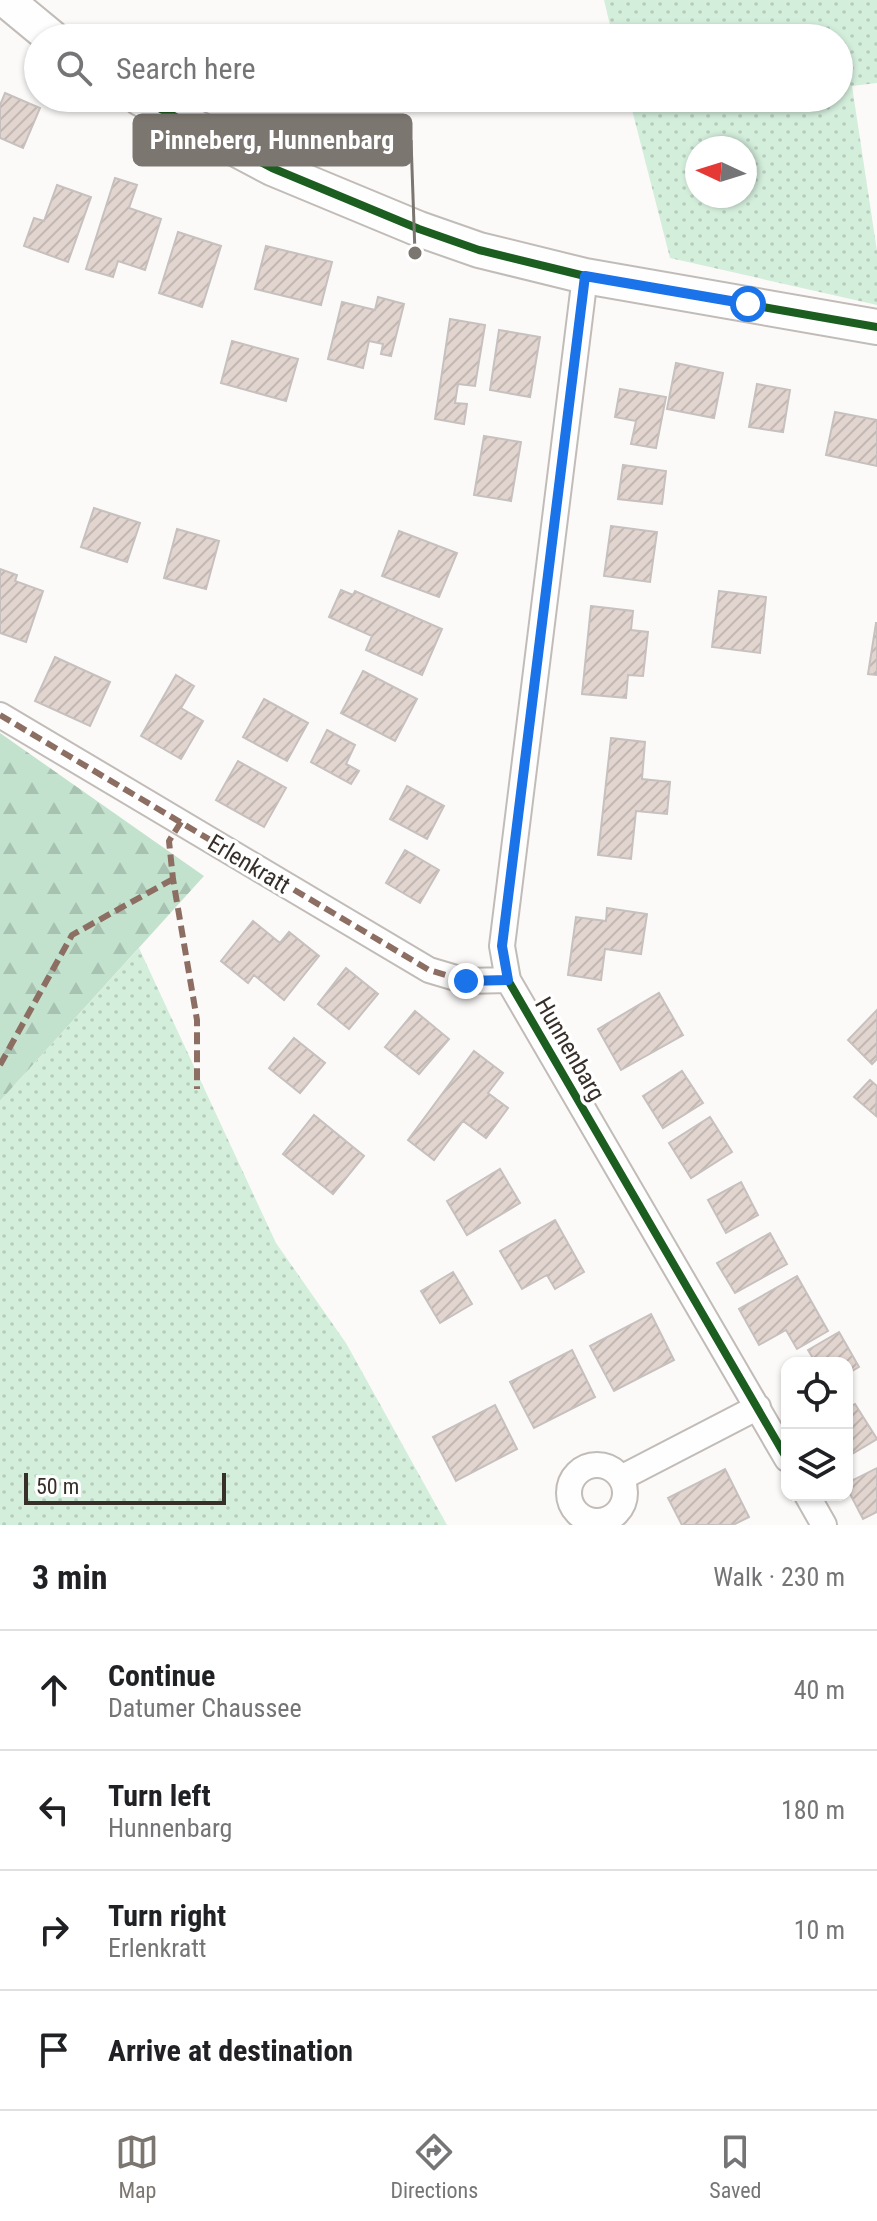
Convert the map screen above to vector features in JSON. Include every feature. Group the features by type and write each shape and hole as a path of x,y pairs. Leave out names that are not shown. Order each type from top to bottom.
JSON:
{"street":[{"path":"6,0 35,24"},
{"path":"166,112 272,168 419,229 479,250 585,276 877,327"},
{"name":"Hunnenbarg","path":"585,276 502,946 508,980 781,1448"},
{"name":"Erlenkratt","path":"0,715 429,970 466,981 508,980"},
{"path":"621,1478 758,1407"},
{"path":"810,1501 824,1525"}],"green space":[{"path":"604,0 877,0 877,83 853,86 853,24 610,24"},
{"path":"853,93 877,251 877,305 670,258 633,112 853,112"},
{"path":"0,733 204,876 0,1101"},
{"path":"139,948 276,1243 346,1343 447,1525 0,1525 0,1101"}],"building":[{"path":"5,93 24,101 24,112 38,112 23,148 0,138 0,105"},
{"path":"115,178 137,185 129,208 161,219 145,270 118,261 113,277 86,269"},
{"path":"57,185 91,197 68,262 24,246 34,218 44,221"},
{"path":"178,232 221,246 202,307 159,293"},
{"path":"266,246 332,262 321,305 255,289"},
{"path":"378,297 404,304 391,356 381,354 383,344 369,341 363,368 328,359 342,302 375,310"},
{"path":"450,319 485,325 475,386 458,384 455,403 467,404 464,424 435,419"},
{"path":"499,330 540,337 530,397 490,390"},
{"path":"232,341 298,359 286,401 221,383"},
{"path":"676,363 723,373 714,418 667,409"},
{"path":"757,384 790,390 783,432 749,427"},
{"path":"620,389 666,397 656,448 631,444 636,421 615,417"},
{"path":"835,412 877,420 877,466 826,455"},
{"path":"484,436 521,442 511,501 474,495"},
{"path":"623,465 666,471 662,504 618,499"},
{"path":"94,508 140,523 127,562 81,547"},
{"path":"611,526 657,532 650,582 604,576"},
{"path":"177,529 219,541 206,589 164,578"},
{"path":"399,531 457,553 439,597 382,576"},
{"path":"0,569 17,575 15,581 43,591 26,642 0,633"},
{"path":"341,590 353,595 355,591 442,629 422,675 366,650 372,636 329,617"},
{"path":"719,591 766,597 760,653 712,647"},
{"path":"591,606 633,611 631,630 648,632 643,676 628,675 626,698 582,694"},
{"path":"877,623 877,675 868,674"},
{"path":"55,657 110,682 90,726 35,701"},
{"path":"363,671 417,699 395,741 341,713"},
{"path":"176,675 194,686 181,708 203,721 181,759 141,736"},
{"path":"264,699 308,723 287,761 243,737"},
{"path":"327,730 355,745 346,764 359,771 351,784 311,762"},
{"path":"611,738 645,742 642,779 670,782 667,814 636,811 631,859 598,855"},
{"path":"238,761 286,788 264,827 216,800"},
{"path":"407,786 444,806 427,839 390,819"},
{"path":"405,850 439,870 420,903 386,883"},
{"path":"607,908 647,914 641,954 605,949 601,980 568,975 576,917 606,921"},
{"path":"253,921 280,943 289,932 319,956 284,1000 254,975 248,983 221,961"},
{"path":"346,968 378,994 349,1029 318,1004"},
{"path":"659,993 683,1035 621,1070 598,1029"},
{"path":"877,1010 877,1059 872,1064 848,1040"},
{"path":"415,1011 449,1039 419,1074 385,1047"},
{"path":"294,1038 325,1063 300,1093 269,1068"},
{"path":"474,1051 503,1073 488,1093 508,1108 486,1138 463,1121 434,1160 408,1140"},
{"path":"682,1071 703,1103 663,1128 643,1096"},
{"path":"870,1080 877,1086 876,1116 854,1097"},
{"path":"314,1115 364,1156 333,1194 283,1154"},
{"path":"710,1117 732,1152 691,1178 669,1143"},
{"path":"500,1169 520,1203 467,1235 447,1201"},
{"path":"741,1182 758,1215 726,1233 708,1200"},
{"path":"555,1220 584,1272 555,1289 547,1275 522,1289 500,1251"},
{"path":"770,1233 787,1264 735,1293 717,1263"},
{"path":"453,1272 472,1304 440,1323 421,1291"},
{"path":"797,1276 828,1331 797,1349 786,1330 759,1345 739,1309"},
{"path":"651,1314 674,1360 614,1391 590,1346"},
{"path":"839,1332 859,1367 853,1370 853,1357 812,1357 808,1350"},
{"path":"572,1350 595,1397 534,1428 510,1382"},
{"path":"495,1405 517,1449 456,1481 433,1437"},
{"path":"853,1405 877,1439 853,1453 853,1429"},
{"path":"877,1468 877,1512 863,1519 853,1500 853,1480"},
{"path":"725,1469 749,1517 733,1525 682,1525 668,1498"}],"marked path":[{"path":"0,715 429,970 466,981 508,980"},
{"path":"181,822 169,841 197,1020 197,1089"},
{"path":"0,1065 72,935 173,879"}],"cycle path":[{"path":"166,112 272,168 419,229 479,250 585,276 877,327"},
{"path":"585,276 502,946 508,980 781,1449"}],"place":[{"name":"Pinneberg, Hunnenbarg","path":"415,253"}],"route":[{"path":"466,981 508,980 502,946 585,276 748,304"}]}
